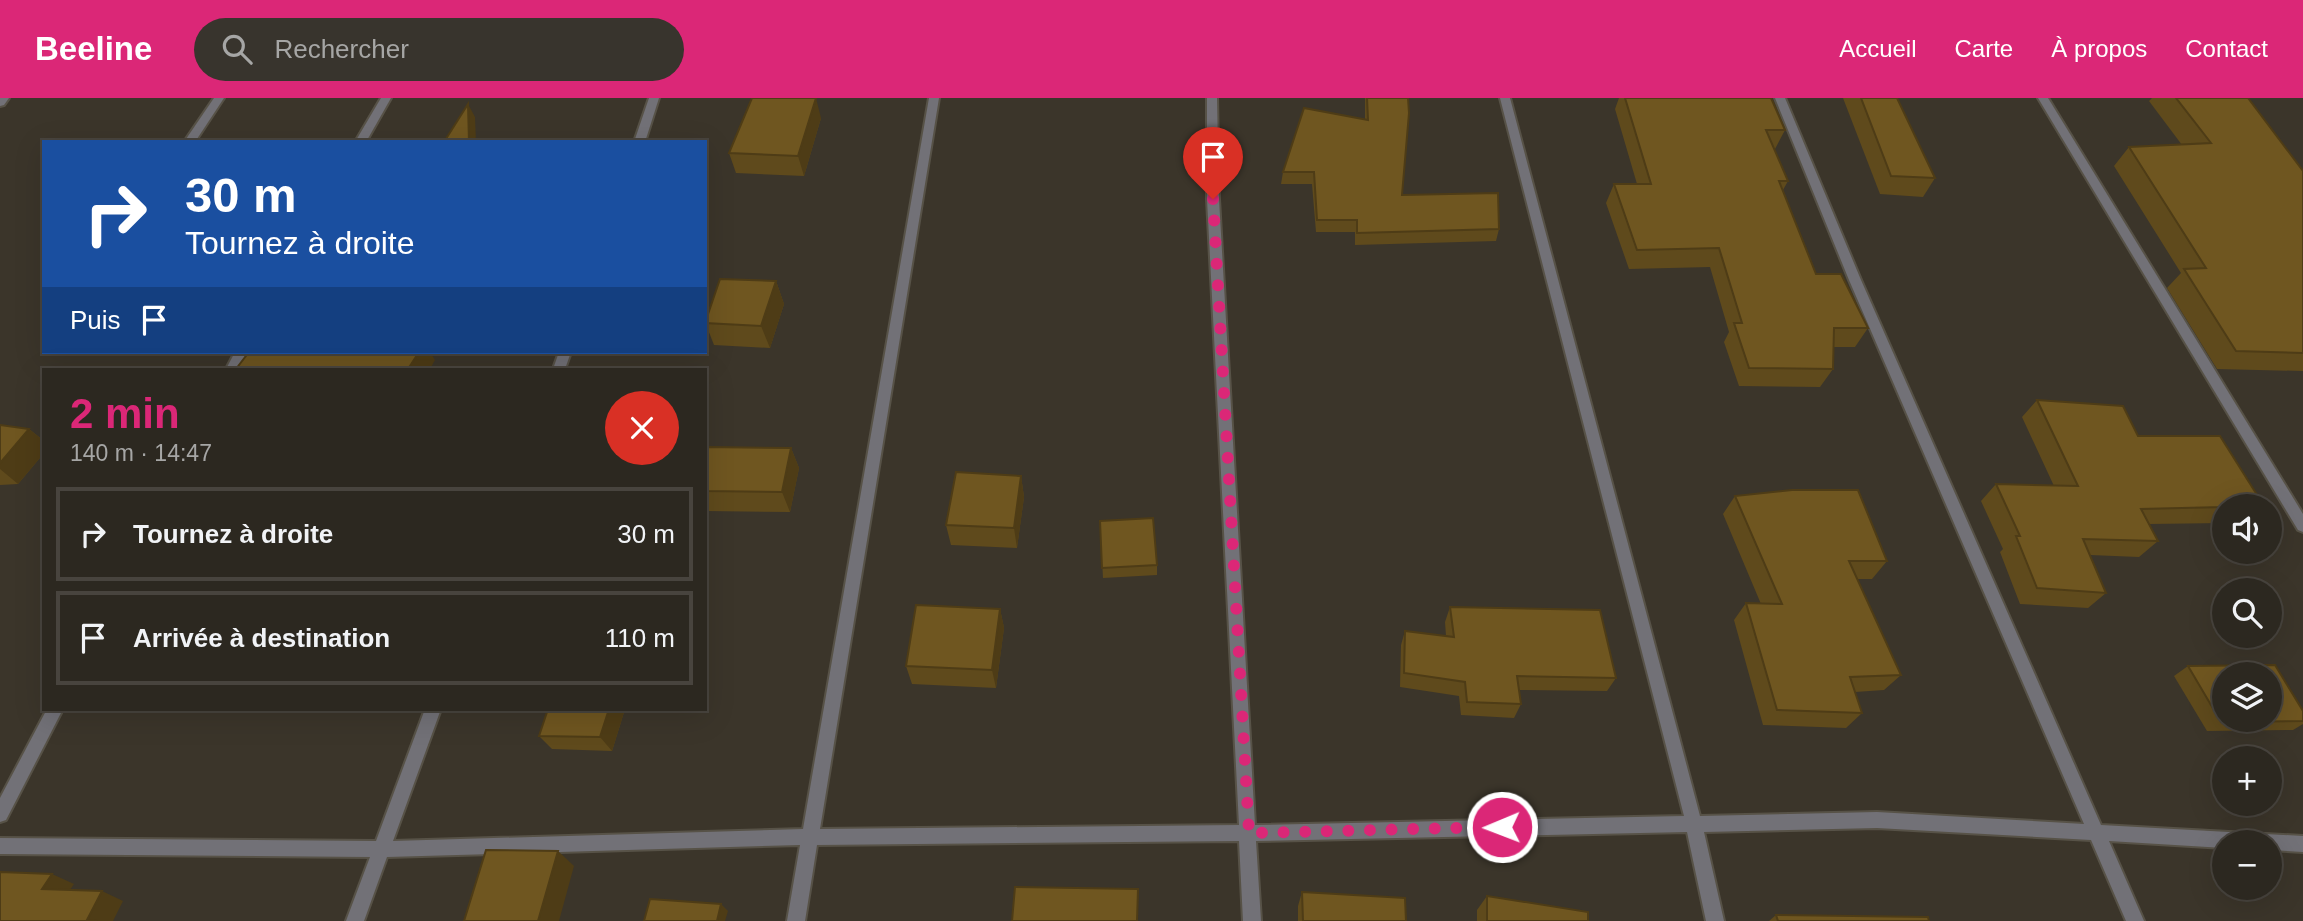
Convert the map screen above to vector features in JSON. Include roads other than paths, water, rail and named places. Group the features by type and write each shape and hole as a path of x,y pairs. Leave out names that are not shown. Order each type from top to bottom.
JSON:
{"street":[{"path":"0,103 4,98"},
{"path":"190,140 219,98"},
{"path":"361,140 386,98"},
{"path":"640,140 654,98"},
{"path":"796,921 934,98"},
{"path":"1212,98 1213,199 1252,921"},
{"path":"1506,98 1694,824 1715,921"},
{"path":"1780,98 1855,281 2135,921"},
{"path":"2043,98 2303,526"},
{"path":"0,814 54,711"},
{"path":"355,921 432,711"},
{"path":"0,846 382,849 810,837 1249,833 1877,820 2303,844"}]}
